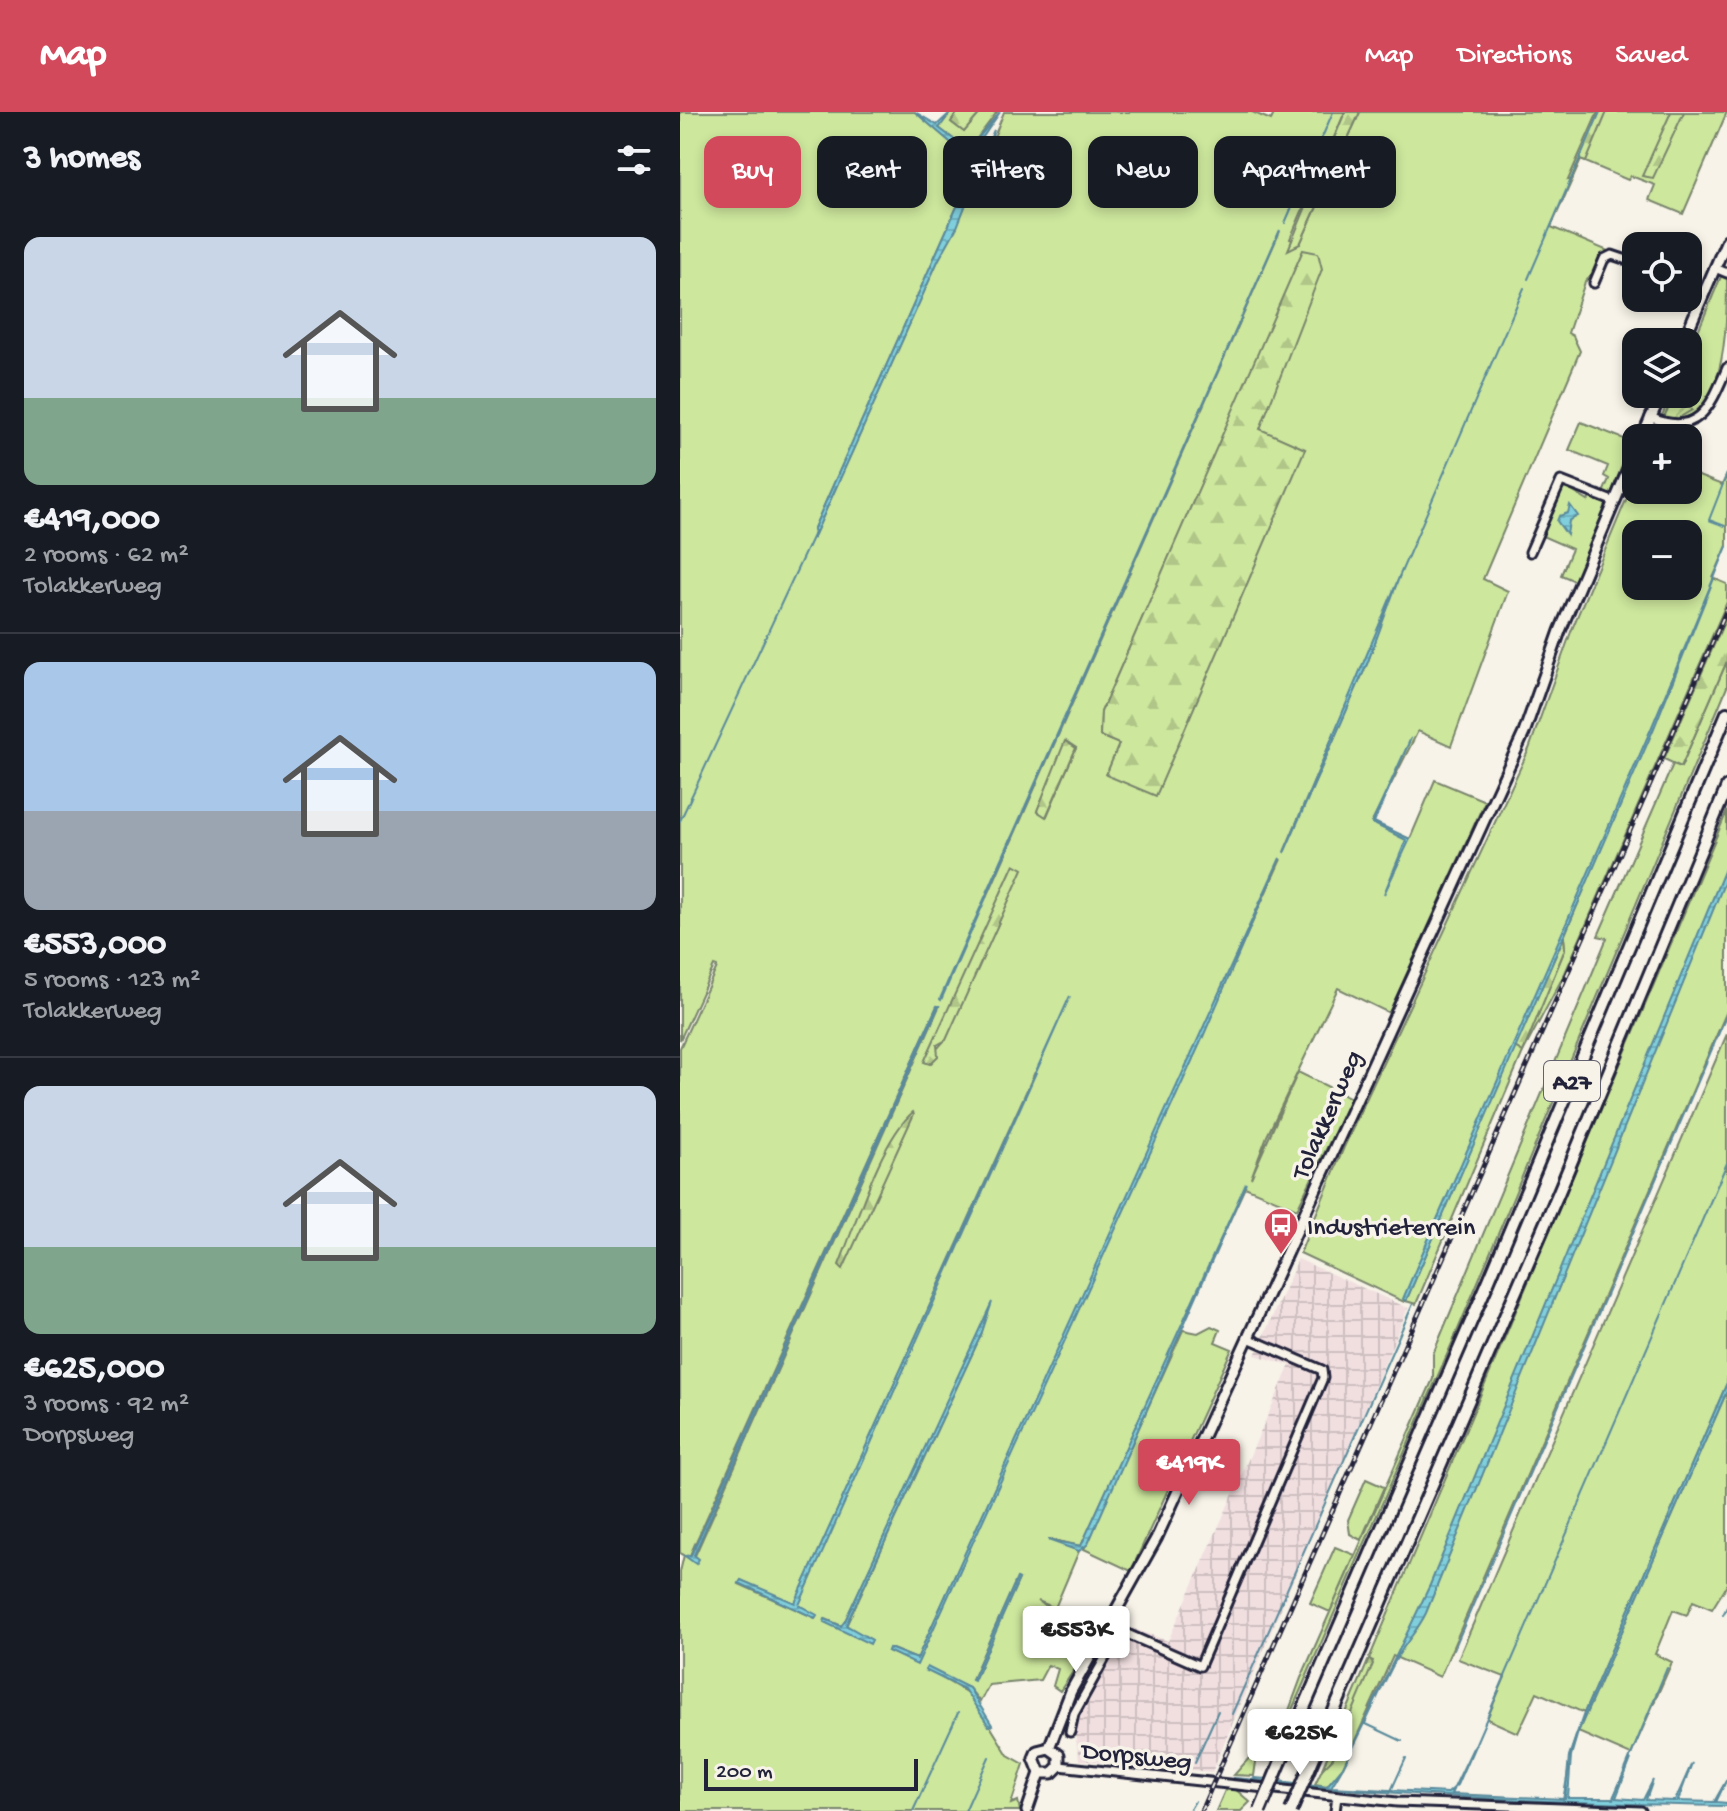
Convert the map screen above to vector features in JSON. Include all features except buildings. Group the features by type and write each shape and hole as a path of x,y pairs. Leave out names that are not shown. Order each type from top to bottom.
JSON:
{"highway":[{"name":"A27","path":"1260,1811 1489,1280 1727,713"},
{"name":"A27","path":"1291,1811 1552,1208 1727,787"}],"main road":[{"path":"1689,328 1727,240"},
{"path":"1647,424 1654,408"},
{"name":"Tolakkerweg","path":"1049,1748 1071,1691 1157,1537 1524,733 1583,576 1622,485"},
{"path":"1027,1811 1040,1773 1034,1758 1041,1749 1049,1748 1059,1755 1059,1766 1052,1773 1040,1773"}],"street":[{"path":"1594,283 1604,259 1612,255 1622,258"},
{"path":"1715,268 1727,273"},
{"path":"1650,417 1679,424 1700,417 1709,408 1727,368"},
{"path":"1530,552 1561,481 1615,502"},
{"path":"1109,1626 1200,1666 1323,1378 1322,1370 1248,1338"},
{"path":"1070,1732 1079,1703 1120,1631"},
{"name":"Dorpsweg","path":"1059,1766 1337,1797 1641,1811"},
{"path":"1335,1811 1337,1797"}],"shaded area":[{"path":"1298,1259 1408,1308 1212,1772 1079,1760 1075,1734 1087,1697 1126,1626 1168,1641 1290,1365 1255,1355"}],"green space":[{"path":"680,112 915,112 943,136 943,208 956,208 814,528 814,536 962,208 1072,208 1072,136 994,136 1004,112 1252,112 1271,120 1275,112 1345,112 1335,136 1214,136 1214,208 1303,208 1290,239 1300,244 1316,208 1396,208 1396,136 1349,136 1360,112 1727,112 1683,214 1649,200 1655,185 1631,176 1628,180 1581,160 1551,227 1613,253 1585,282 1568,333 1573,336 1580,351 1483,579 1508,591 1451,746 1418,731 1372,822 1410,839 1435,780 1485,801 1389,1013 1338,988 1267,1136 1251,1178 1298,1072 1351,1098 1297,1209 1245,1187 1081,1546 1049,1539 1079,1551 1055,1608 1038,1601 1091,1635 1092,1643 1060,1691 1053,1686 1058,1669 1048,1665 1040,1680 989,1685 980,1702 969,1688 926,1669 971,1695 1008,1755 1024,1764 1011,1804 1018,1801 1020,1811 680,1811 680,1572 684,1555 680,1553 680,1048 717,967 714,966 680,1040","holes":["1280,231 987,897 1010,842","1304,250 1260,430 1305,449 1106,775 1120,744 1100,736 1101,712","1388,606 1367,664 1284,852","1066,741 1076,748 1047,816 1037,811","1281,859 917,1664 888,1651 890,1648 917,1659","1015,865 1022,870 946,1039 925,1062","937,1006 694,1558 690,1555","1035,1072 798,1605 816,1615 815,1618 739,1584 741,1580 795,1604","987,1314 981,1335 846,1626 871,1640 870,1643 825,1622 826,1619 842,1626 845,1621","1017,1578 1019,1579 972,1679"]},
{"path":"951,112 958,112 951,122 964,132 981,112 997,112 979,136 950,136 939,128"},
{"path":"958,112 981,112 964,132 951,122"},
{"path":"1345,112 1360,112 1349,136 1335,136"},
{"path":"1598,112 1607,112 1586,162 1580,160 1572,180 1568,180"},
{"path":"1671,112 1684,112 1653,178 1642,176"},
{"path":"1305,208 1316,208 1300,244 1288,250"},
{"path":"1303,250 1318,253 1322,269 1260,429 1305,449 1156,796 1106,775 1119,744 1100,736 1101,712"},
{"path":"1722,274 1727,277 1724,346 1711,393 1702,405 1702,328 1699,328"},
{"path":"1665,408 1700,408 1683,418 1661,418"},
{"path":"1668,408 1692,410 1675,420 1664,417"},
{"path":"1581,422 1622,438 1622,467 1610,496 1603,493 1609,479 1604,476 1608,466 1569,450"},
{"path":"1727,474 1727,546 1713,578 1727,584 1727,602 1565,973 1523,1052 1416,1304 1406,1301 1515,1047 1523,1051 1565,949 1564,937 1651,730 1404,1302 1300,1253 1344,1147 1529,749 1572,629 1624,504 1702,504 1702,477 1722,485"},
{"path":"1562,485 1588,501 1591,496 1608,505 1577,582 1561,575 1572,549 1540,535"},
{"path":"1727,615 1727,661 1681,767 1664,759"},
{"path":"1727,661 1727,687 1457,1332 1274,1751 1301,1678 1433,1379 1433,1354 1607,938 1598,936 1673,764 1681,767"},
{"path":"1065,741 1076,748 1046,817 1037,811"},
{"path":"1727,811 1727,1011 1440,1677 1393,1656 1343,1767 1327,1786 1315,1784 1373,1661 1369,1659"},
{"path":"1014,864 1023,869 946,1040 937,1045 938,1056 930,1064 924,1062"},
{"path":"1564,937 1565,949 1523,1052 1515,1047"},
{"path":"1727,1034 1727,1383 1584,1713 1537,1692 1518,1733 1487,1719 1505,1677 1458,1659"},
{"path":"913,1112 843,1269 839,1265 880,1162 901,1125"},
{"path":"1211,1326 1220,1330 1215,1342 1232,1349 1131,1571 1084,1549 1183,1330 1198,1333"},
{"path":"1727,1391 1727,1585 1712,1609 1693,1601 1687,1615 1673,1610 1655,1654 1672,1662 1631,1755 1578,1732"},
{"path":"1366,1479 1384,1487 1361,1540 1350,1534 1348,1520"},
{"path":"1335,1547 1355,1555 1330,1612 1310,1603"},
{"path":"1369,1659 1373,1664 1333,1758 1322,1769"},
{"path":"1258,1748 1254,1776 1234,1775"},
{"path":"1226,1788 1234,1788 1250,1802 1241,1811 1216,1811"}],"water":[{"path":"915,112 937,125 951,112 939,128 950,136 943,136"},
{"path":"1000,112 984,136 980,136"},
{"path":"956,208 964,208 813,539 814,528"},
{"path":"1280,230 941,1000 940,999"},
{"path":"1570,505 1578,516 1569,521 1567,535 1557,521 1559,516 1568,513"},
{"path":"1727,546 1654,728 1406,1301 1403,1299 1428,1240 1651,729"},
{"path":"1400,575 1367,664 1284,853"},
{"path":"1411,738 1374,822 1410,839 1384,894 1406,840 1372,823"},
{"path":"1280,858 1202,1039 917,1665 888,1651 889,1648 917,1659"},
{"path":"1727,864 1727,876 1426,1613 1397,1658 1344,1765 1430,1585"},
{"path":"1070,996 799,1605 817,1615 815,1618 739,1583 741,1580 795,1603"},
{"path":"937,1006 694,1555 699,1559 696,1564 685,1556 691,1555 713,1507"},
{"path":"1246,1183 1088,1544 1079,1551 1048,1540 1081,1546"},
{"path":"992,1302 981,1335 846,1625 872,1640 870,1644 824,1622 825,1619 841,1626 845,1621"},
{"path":"1727,1383 1727,1391 1578,1732 1571,1756 1568,1798 1613,1798 1631,1759 1616,1798 1643,1800 1653,1780 1646,1800 1675,1801 1692,1763 1678,1801 1714,1802 1727,1779 1716,1802 1727,1803 1727,1806 1479,1798 1356,1790 1233,1778 1327,1786 1343,1767 1331,1787 1448,1793 1454,1788 1451,1794 1565,1799 1569,1756 1584,1713"},
{"path":"1019,1579 974,1681 972,1680"},
{"path":"927,1667 969,1688 992,1725 989,1726 964,1689 925,1670"}],"waterway":[{"path":"1285,223 1333,112"},
{"path":"1528,279 1600,112"},
{"path":"1399,577 1524,288"},
{"path":"1725,526 1709,520 1727,474"},
{"path":"680,821 815,531"},
{"path":"1454,1649 1727,1014"},
{"path":"1470,1757 1727,1163"},
{"path":"1232,1714 1413,1304"},
{"path":"1723,1615 1727,1607"},
{"path":"1613,1799 1667,1668"},
{"path":"1195,1762 1218,1711"},
{"path":"913,1811 958,1713"},
{"path":"1364,1723 1402,1741"},
{"path":"1572,1749 1576,1736"},
{"path":"965,1811 989,1757"},
{"path":"1390,1793 1406,1758"},
{"path":"1563,1800 1569,1767"},
{"path":"1254,1778 1267,1779"},
{"path":"1278,1781 1295,1783"},
{"path":"1189,1811 1195,1801"}],"railway":[{"path":"1201,1811 1727,609"}],"place":[{"name":"Industrieterrein","path":"1281,1256"}]}
